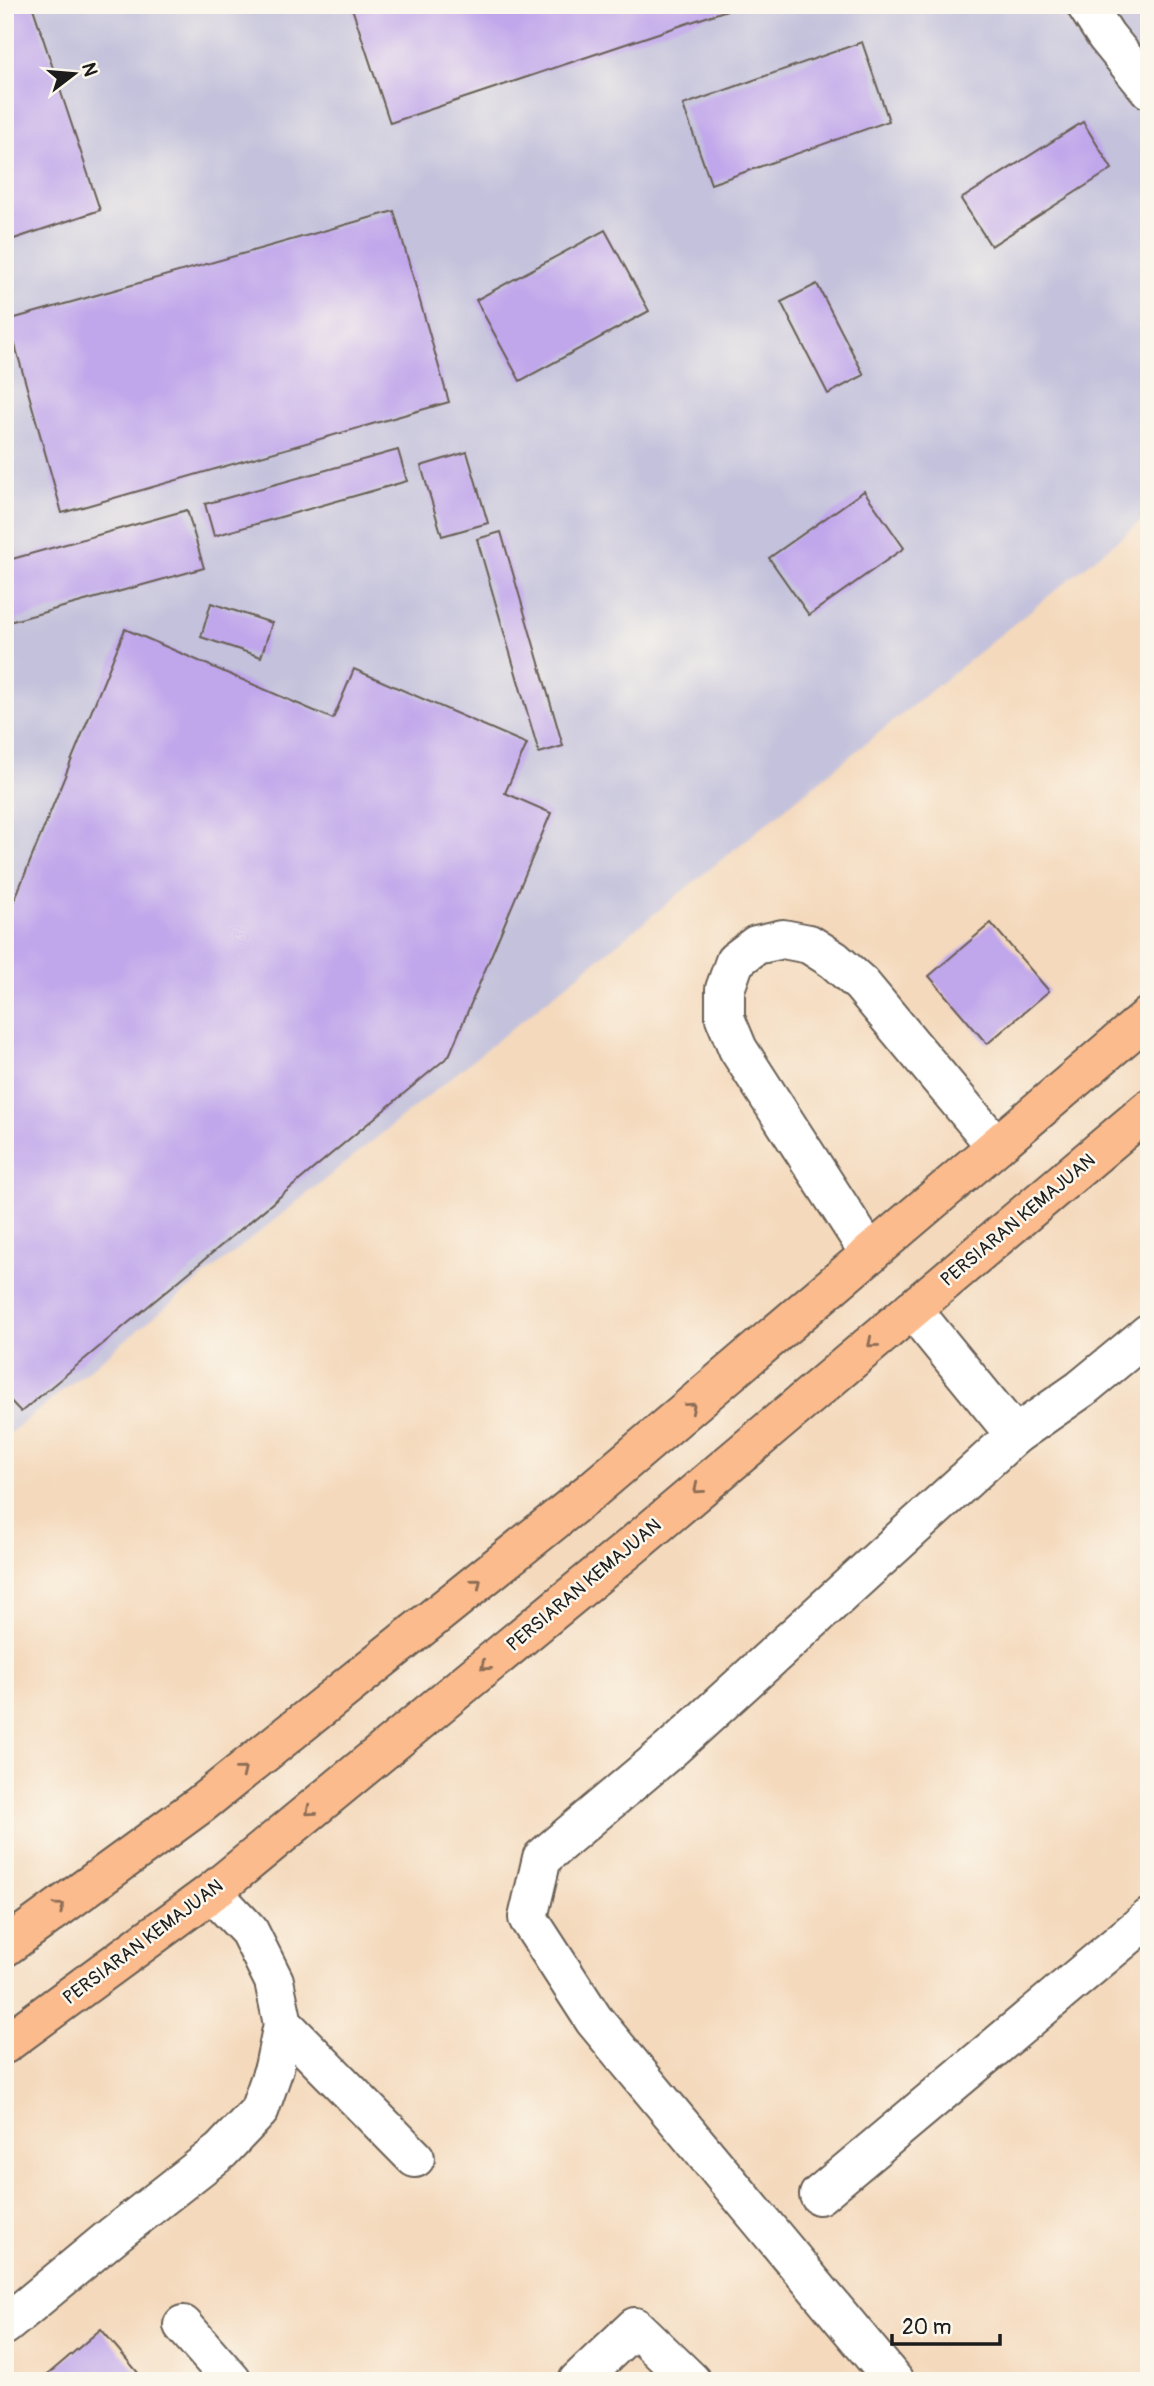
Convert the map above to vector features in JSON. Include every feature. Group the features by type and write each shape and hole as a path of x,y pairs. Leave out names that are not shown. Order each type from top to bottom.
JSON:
{"main road":[{"path":"5,1947 201,1804 579,1501 1149,1016"},
{"name":"PERSIARAN KEMAJUAN","path":"5,2044 212,1892 632,1546 1149,1109"}],"street":[{"path":"1086,5 1106,37 1149,89"},
{"path":"870,1254 738,1049 726,1018 724,989 735,961 755,945 783,939 809,944 834,960 861,985 996,1146"},
{"path":"912,1309 1015,1435"},
{"path":"894,2381 594,2020 528,1918 542,1858 670,1750 1015,1435 1081,1389 1149,1332"},
{"path":"5,2325 221,2151 259,2111 274,2068 283,2024 274,1981 249,1931 212,1892"},
{"path":"819,2195 1149,1918"},
{"path":"283,2024 415,2158"},
{"path":"183,2325 232,2381"},
{"path":"578,2381 635,2327 691,2381"}],"shaded area":[{"path":"5,5 1149,5 1149,515 5,1437"}],"building":[{"path":"5,5 32,5 100,210 5,242"},
{"path":"351,5 739,5 739,6 390,123"},
{"path":"862,42 889,121 711,184 683,105"},
{"path":"1083,122 1112,169 991,246 961,199"},
{"path":"394,211 449,402 62,513 8,320"},
{"path":"605,230 649,311 520,381 476,300"},
{"path":"817,284 864,375 828,394 781,302"},
{"path":"398,450 407,481 214,536 205,504"},
{"path":"467,452 488,523 442,536 421,466"},
{"path":"864,491 904,548 809,615 769,558"},
{"path":"187,510 204,568 9,622 5,607 5,561"},
{"path":"501,532 563,746 539,753 477,539"},
{"path":"211,603 272,623 261,657 201,637"},
{"path":"125,629 333,719 354,669 527,744 505,793 551,813 449,1056 21,1412 5,1395 5,923"},
{"path":"991,923 1049,991 987,1044 929,976"},
{"path":"101,2329 145,2381 40,2381"}]}
